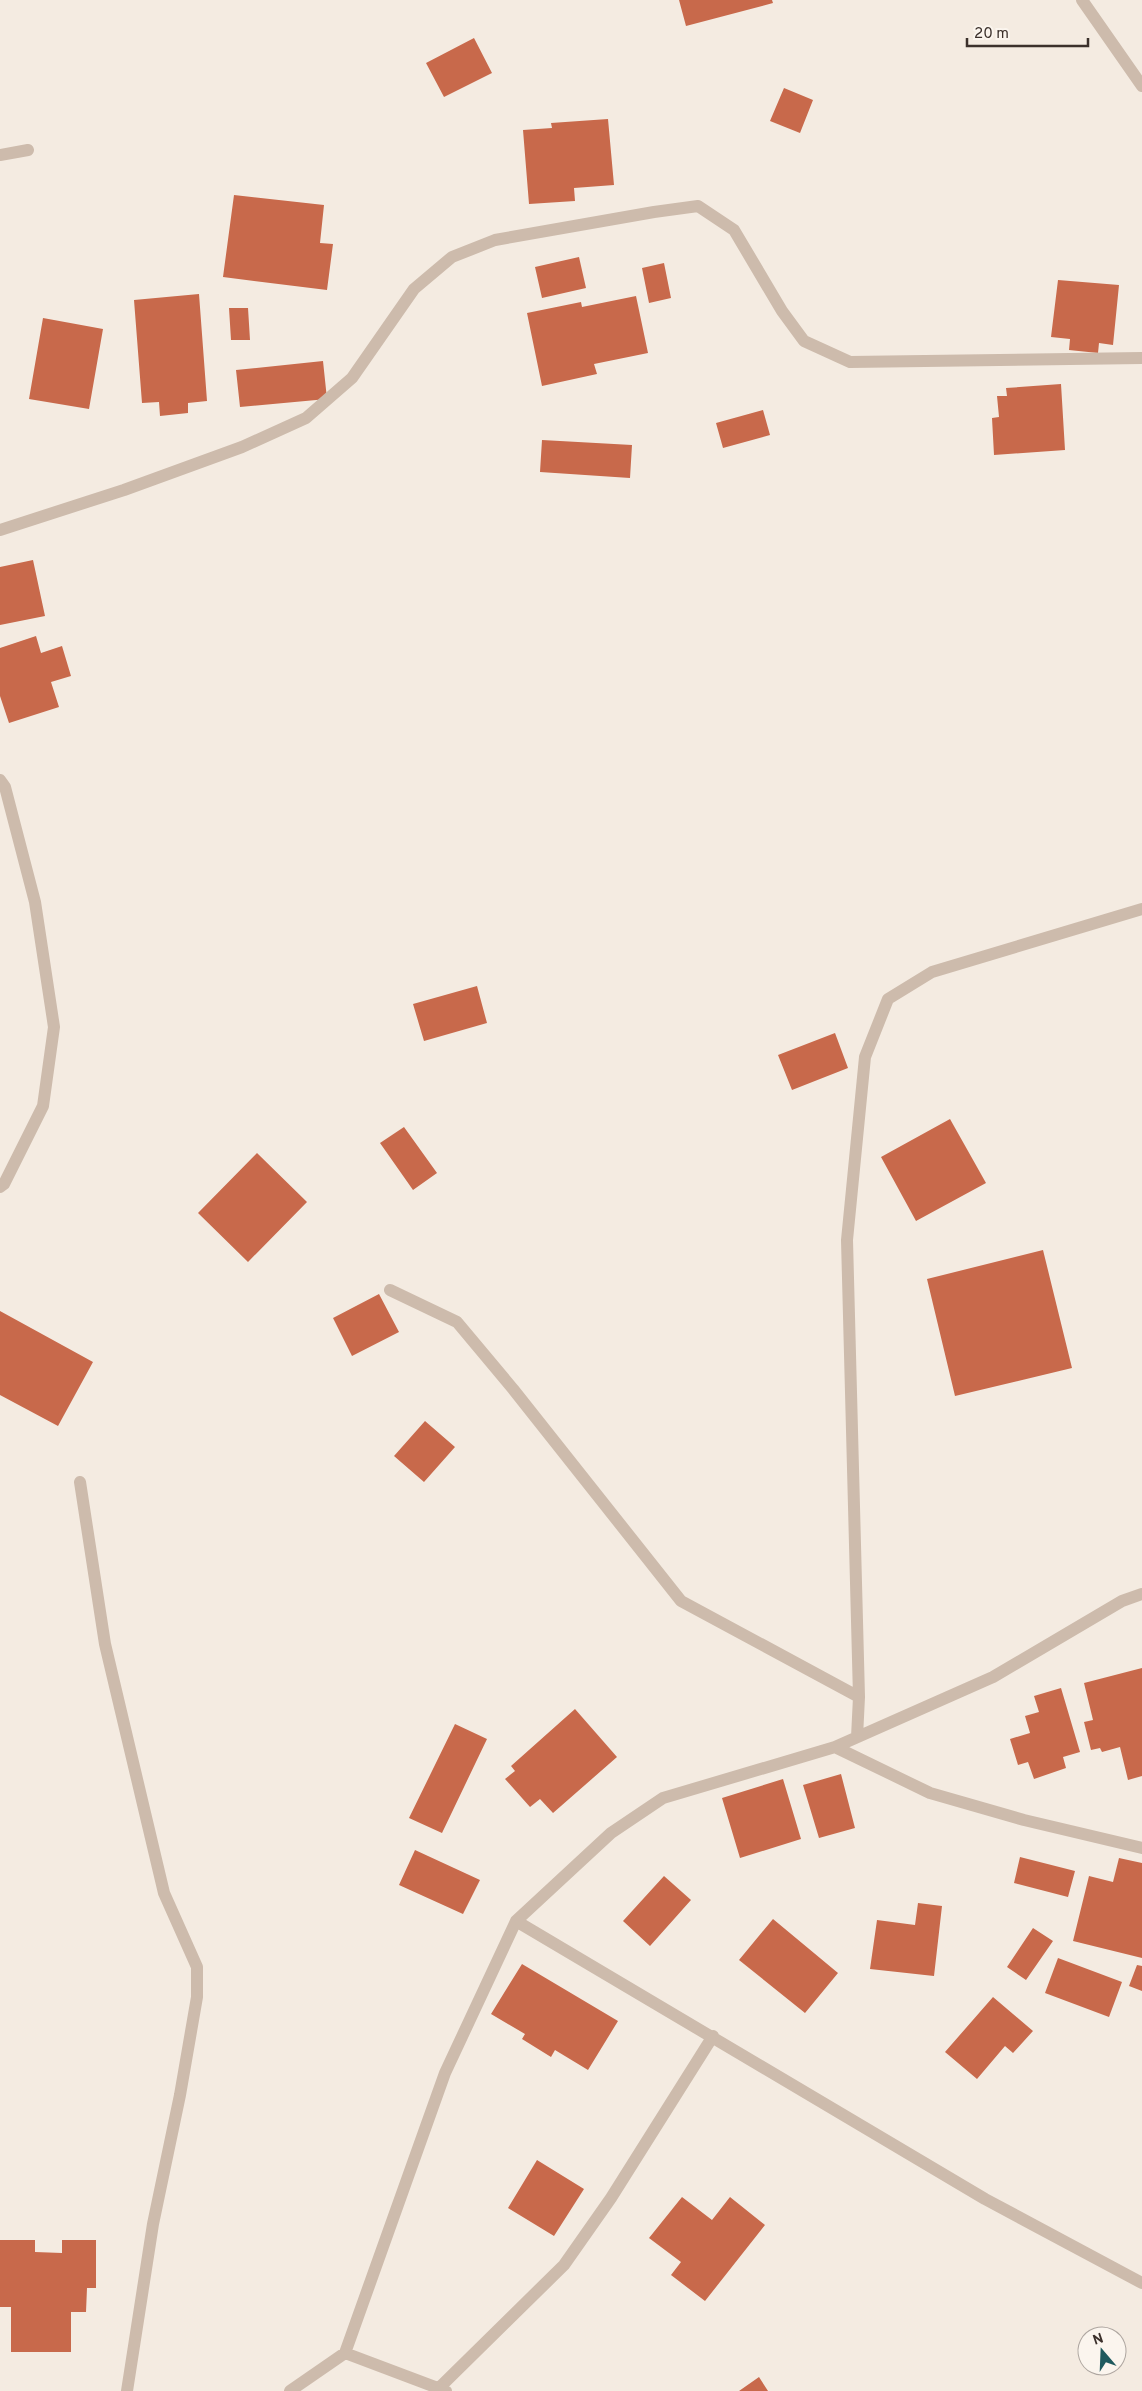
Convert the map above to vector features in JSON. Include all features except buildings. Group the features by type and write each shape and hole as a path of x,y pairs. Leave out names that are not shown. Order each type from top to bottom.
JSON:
{"street":[{"path":"1082,0 1142,86"},
{"path":"0,156 28,150"},
{"path":"0,530 124,490 224,454 306,418 352,378 414,289 452,257 495,240 654,212 698,206 734,230 782,311 804,341 850,362 1142,358"},
{"path":"0,780 5,787 35,902 54,1027 43,1106 4,1184 0,1187"},
{"path":"857,1737 859,1697 847,1240 865,1057 888,999 932,972 1142,909"},
{"path":"390,1290 457,1322 513,1389 681,1601 859,1697"},
{"path":"80,1482 105,1644 164,1893 198,1967 197,1997 180,2095 153,2224 127,2391"},
{"path":"290,2391 345,2353 445,2074 516,1921 612,1833 663,1798 834,1747 993,1676 1122,1601 1142,1594"},
{"path":"834,1747 930,1793 1024,1820 1142,1848"},
{"path":"516,1921 713,2036 985,2199 1142,2283"},
{"path":"345,2353 443,2389 564,2266 611,2198 713,2036"}]}
